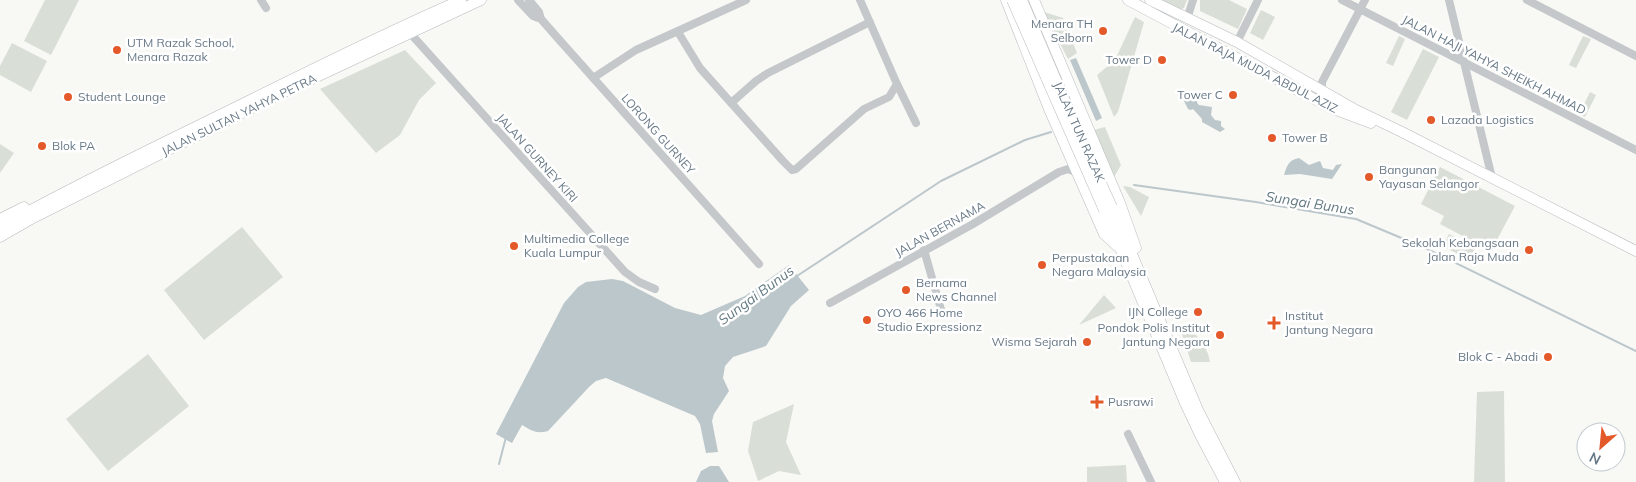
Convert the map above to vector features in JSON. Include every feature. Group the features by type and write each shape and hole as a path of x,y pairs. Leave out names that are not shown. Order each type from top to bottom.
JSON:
{"main road":[{"name":"JALAN SULTAN YAHYA PETRA","path":"0,237 85,187 303,79 414,21 461,0"},
{"name":"JALAN SULTAN YAHYA PETRA","path":"303,79 481,0"},
{"name":"JALAN TUN RAZAK","path":"1006,0 1048,109 1104,234 1121,250"},
{"name":"JALAN TUN RAZAK","path":"1012,0 1108,208 1136,263 1198,410 1235,482"},
{"name":"JALAN TUN RAZAK","path":"1022,0 1083,143 1108,208 1121,250 1185,403 1225,482"},
{"name":"JALAN TUN RAZAK","path":"1034,0 1120,203 1139,254 1136,263"},
{"name":"JALAN RAJA MUDA ABDUL AZIZ","path":"1128,0 1317,91"},
{"name":"JALAN RAJA MUDA ABDUL AZIZ","path":"1150,0 1237,42 1317,91 1348,115 1378,125 1386,124 1636,251"},
{"path":"1015,20 1018,9 1023,5 1029,5 1034,8 1041,17"},
{"path":"0,219 66,186 85,187"},
{"name":"JALAN SULTAN YAHYA PETRA","path":"0,227 56,196 85,187"},
{"path":"0,243 70,205 85,187"}],"street":[{"path":"261,0 266,8"},
{"name":"LORONG GURNEY","path":"518,0 533,16 541,19"},
{"name":"LORONG GURNEY","path":"528,0 539,12 541,19 759,264"},
{"path":"593,78 636,50 746,0"},
{"path":"860,0 916,123"},
{"path":"1187,19 1193,0"},
{"path":"1237,42 1258,0"},
{"name":"JALAN HAJI YAHYA SHEIKH AHMAD","path":"1342,0 1636,150"},
{"path":"1317,91 1365,0"},
{"path":"1449,0 1492,178"},
{"path":"1527,0 1636,56"},
{"path":"731,103 768,73 870,22"},
{"path":"678,32 700,68 792,170 796,169 818,151 864,109 889,97 897,84"},
{"name":"JALAN GURNEY KIRI","path":"410,33 625,272 639,282 655,289"},
{"name":"JALAN BERNAMA","path":"830,303 973,224 1059,172 1070,156"},
{"path":"1059,172 1068,169 1078,173"},
{"path":"924,250 940,308"},
{"path":"1128,434 1151,482"}],"shaded area":[{"path":"45,0 79,0 51,55 24,41"},
{"path":"1160,0 1187,0 1184,8 1179,10"},
{"path":"1200,0 1229,0 1247,9 1238,29 1200,11"},
{"path":"1261,10 1275,17 1263,40 1250,33"},
{"path":"1044,12 1063,18 1077,53 1068,59"},
{"path":"1135,17 1144,22 1118,112 1114,117 1097,75 1115,60"},
{"path":"1399,36 1405,39 1393,66 1386,63"},
{"path":"1583,36 1591,39 1576,68 1569,65"},
{"path":"12,43 47,61 31,92 0,75 0,66"},
{"path":"1423,49 1439,57 1407,120 1391,112"},
{"path":"405,50 436,83 419,100 400,135 376,153 320,89"},
{"path":"1590,92 1596,95 1585,117 1579,114"},
{"path":"1105,127 1121,165 1113,179 1094,130"},
{"path":"0,144 14,153 0,173"},
{"path":"1440,167 1515,206 1491,251 1440,224 1444,216 1421,204"},
{"path":"1123,186 1130,187 1149,197 1141,216"},
{"path":"242,227 283,277 204,340 164,290"},
{"path":"1449,234 1475,248 1469,260 1443,246"},
{"path":"1104,295 1116,308 1079,325"},
{"path":"1185,328 1194,333 1202,342 1210,362 1191,362 1181,331"},
{"path":"148,354 189,406 108,471 66,419"},
{"path":"1504,391 1505,482 1474,482 1477,392"},
{"path":"794,404 786,442 801,475 779,471 758,481 748,451 753,422"},
{"path":"1126,465 1127,482 1087,482 1087,467"}],"water":[{"path":"1076,58 1102,118 1096,121 1070,60"},
{"path":"1195,97 1199,99 1197,103 1199,105 1212,107 1211,115 1215,120 1221,121 1221,126 1225,129 1220,132 1202,122 1202,119 1193,109 1188,109 1183,99"},
{"path":"1299,158 1309,165 1320,161 1323,168 1333,170 1336,165 1342,164 1332,179 1300,174 1284,175 1290,162"},
{"path":"789,265 809,290 791,306 766,346 733,357 725,366 723,378 729,391 714,414 712,421 718,452 706,453 700,424 695,416 606,378 596,381 590,386 548,431 535,431 522,425 512,443 496,434 564,303 578,287 586,282 612,279 623,281 675,308 701,315 745,296"},
{"path":"710,466 719,466 729,482 696,482 701,471"}],"waterway":[{"name":"Sungai Bunus","path":"797,276 941,181 1025,140 1051,132"},
{"name":"Sungai Bunus","path":"1134,185 1256,202 1356,219 1423,247 1636,351"},
{"name":"Sungai Bunus","path":"499,464 506,437"}],"place":[{"name":"Menara TH Selborn","path":"1103,31"},
{"name":"UTM Razak School, Menara Razak","path":"117,50"},
{"name":"Tower D","path":"1162,60"},
{"name":"Tower C","path":"1233,95"},
{"name":"Student Lounge","path":"68,97"},
{"name":"Lazada Logistics","path":"1431,120"},
{"name":"Tower B","path":"1272,138"},
{"name":"Blok PA","path":"42,146"},
{"name":"Bangunan Yayasan Selangor","path":"1369,177"},
{"name":"Multimedia College Kuala Lumpur","path":"514,246"},
{"name":"Sekolah Kebangsaan Jalan Raja Muda","path":"1529,250"},
{"name":"Perpustakaan Negara Malaysia","path":"1042,265"},
{"name":"Bernama News Channel","path":"906,290"},
{"name":"IJN College","path":"1198,312"},
{"name":"OYO 466 Home Studio Expressionz","path":"867,320"},
{"name":"Institut Jantung Negara","path":"1274,323"},
{"name":"Pondok Polis Institut Jantung Negara","path":"1220,335"},
{"name":"Wisma Sejarah","path":"1087,342"},
{"name":"Blok C - Abadi","path":"1548,357"},
{"name":"Pusrawi","path":"1097,402"}]}
